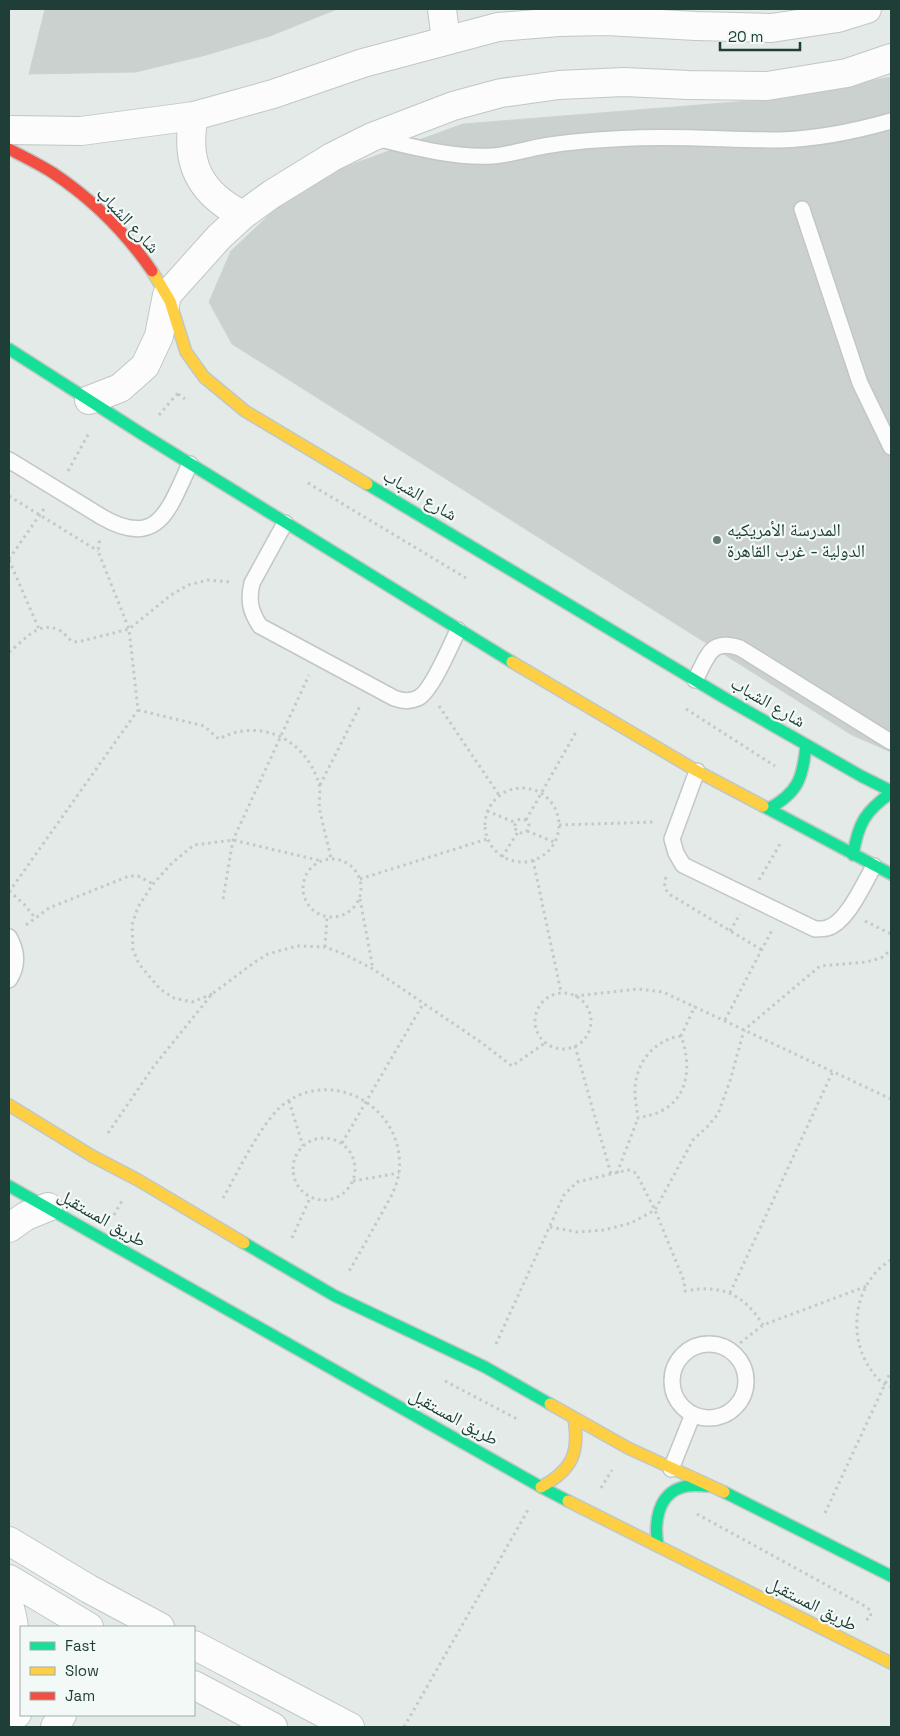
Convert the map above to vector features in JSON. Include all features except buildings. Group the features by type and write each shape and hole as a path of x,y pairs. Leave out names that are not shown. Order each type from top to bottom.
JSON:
{"street":[{"path":"442,9 446,40"},
{"path":"9,130 81,131 194,116 273,94 363,63 446,40 553,15 606,21 771,28 838,18 867,9"},
{"path":"89,400 120,388 144,366 159,336 167,295 219,237 243,215 272,194 325,161 372,137 453,106 501,93 560,85 624,82 688,86 767,86 847,73 891,58"},
{"path":"194,116 190,133 190,150 202,183 213,197 227,208 243,215"},
{"name":"شارع الشباب","path":"9,149 53,173 98,207 136,248 167,295 186,352 214,386 245,411 806,745 891,792"},
{"path":"13,351 142,434 458,630 696,771 891,874"},
{"path":"768,809 784,802 797,787 805,769 806,745"},
{"path":"853,855 855,836 863,818 876,803 891,792"},
{"path":"9,1104 92,1156 138,1180 335,1296 485,1367 628,1448 711,1486 891,1576"},
{"name":"طريق المستقبل","path":"9,1186 541,1487 891,1663"},
{"path":"9,1228 26,1216 48,1207"},
{"path":"541,1487 565,1471 572,1461 577,1449 578,1433 574,1418"},
{"path":"658,1546 655,1533 655,1519 659,1508 666,1498 679,1488 711,1486"},
{"path":"9,1541 89,1590 117,1617 156,1626"},
{"path":"9,1579 76,1624 89,1590"},
{"path":"9,1604 16,1643 18,1679 16,1716"},
{"path":"195,1646 350,1727"},
{"path":"195,1686 274,1727"}],"lane":[{"path":"372,137 419,149 493,156 545,146 598,139 677,136 781,140 868,127 891,121"},
{"path":"802,209 860,383 887,427 891,447"},
{"path":"9,368 13,351"},
{"path":"9,460 102,517 116,525 129,529 143,528 155,523 166,514 190,464"},
{"path":"285,523 252,583 249,594 250,605 260,626 394,698 407,702 419,698 428,689 458,630"},
{"path":"696,680 711,650 720,644 740,648 891,742"},
{"path":"696,771 672,839 676,853 683,865 815,929 828,928 840,921 874,866"},
{"path":"9,937 16,956 15,967 9,980"},
{"path":"719,1346 730,1351 739,1359 746,1382 738,1404 728,1413 717,1417 705,1418 683,1408 676,1398 672,1386 677,1362 695,1347 719,1346"},
{"path":"671,1469 693,1414"}],"path":[{"path":"142,434 199,370"},
{"path":"178,394 185,400"},
{"path":"302,480 468,579"},
{"path":"9,496 98,551"},
{"path":"102,517 98,551 129,629 138,710 9,892 24,904 36,919 48,908 129,876 138,876 153,884"},
{"path":"9,560 39,629"},
{"path":"9,652 33,631 39,629 53,628 60,631 71,642 78,642 129,629 171,595 188,584 208,580 252,583"},
{"path":"223,899 234,840 317,656"},
{"path":"319,786 370,685"},
{"path":"428,689 499,795"},
{"path":"683,707 780,769"},
{"path":"527,831 529,828 526,820 590,708"},
{"path":"138,710 204,726 219,739 230,733 252,729 269,732 281,737 302,753 313,768 319,786 319,809 331,859"},
{"path":"520,787 531,789 541,793 554,807 559,825 555,843 542,856 533,860 517,862 502,857 493,849 484,830 487,811 499,795 520,787"},
{"path":"487,811 516,823"},
{"path":"526,820 518,820 515,830 524,833 527,831 555,843"},
{"path":"559,825 679,821"},
{"path":"730,931 793,822"},
{"path":"502,857 518,832"},
{"path":"360,879 487,839"},
{"path":"212,994 192,1002 174,998 160,989 139,964 133,950 132,925 138,907 153,884 172,863 194,845 234,840 322,861"},
{"path":"360,898 346,913 337,917 316,913 304,896 303,885 306,875 313,866 331,859 341,860 355,871 360,879 360,898 373,970"},
{"path":"533,860 561,992"},
{"path":"847,912 891,934"},
{"path":"725,1020 782,913"},
{"path":"325,948 327,916"},
{"path":"92,1156 154,1066 212,994 268,954 297,946 325,948 344,954 373,970 482,1043 512,1066 545,1043"},
{"path":"550,1227 577,1232 604,1230 631,1223 655,1210 692,1140 718,1114 730,1081 744,1030 820,966 866,962 881,958 891,950"},
{"path":"576,996 585,1004 591,1015 590,1028 585,1039 575,1046 565,1049 554,1048 545,1043 538,1035 534,1024 535,1012 540,1002 561,992 576,996 651,989 663,992 695,1006 891,1099"},
{"path":"342,1143 423,1004"},
{"path":"638,1118 655,1114 669,1106 680,1094 688,1070 687,1052 681,1036 695,1006"},
{"path":"617,1173 638,1118 635,1089 641,1063 658,1044 681,1036"},
{"path":"575,1046 611,1174"},
{"path":"730,1293 833,1071"},
{"path":"209,1222 273,1113 289,1101 307,1092 327,1090 347,1092 365,1101 381,1114 393,1132 399,1152 399,1173 391,1196 335,1296"},
{"path":"289,1101 302,1146"},
{"path":"322,1138 342,1143 354,1160 356,1171 353,1181 346,1192 336,1199 323,1201 310,1198 299,1188 293,1174 294,1159 302,1146 311,1140 322,1138"},
{"path":"485,1367 564,1195 577,1182 628,1170 636,1173 655,1210 684,1281 685,1291 700,1288 730,1293 744,1301 755,1312 763,1325"},
{"path":"353,1181 399,1173"},
{"path":"100,1237 123,1199 138,1180"},
{"path":"280,1264 310,1198"},
{"path":"891,1260 876,1274 867,1286 857,1314 856,1329 859,1345 865,1360 874,1374 885,1385 891,1387"},
{"path":"730,1351 763,1325 867,1286"},
{"path":"814,1537 891,1371"},
{"path":"588,1510 628,1448"},
{"path":"404,1727 541,1487"}],"traffic: fast":[{"path":"9,349 142,434 512,662"},
{"path":"367,484 723,697 861,776 891,791"},
{"path":"768,809 786,797 797,783 801,776 806,745"},
{"path":"853,855 857,835 864,819 875,806 891,793"},
{"path":"763,806 891,874"},
{"path":"9,1186 568,1501"},
{"path":"244,1243 335,1296 485,1367 550,1404"},
{"path":"658,1546 657,1520 659,1511 668,1496 686,1486 710,1486"},
{"path":"724,1492 891,1576"}],"traffic: slow":[{"path":"152,271 170,301 186,352 204,377 245,411 367,484"},
{"path":"512,662 697,771 763,806"},
{"path":"9,1105 92,1156 138,1180 244,1243"},
{"path":"550,1404 628,1448 724,1492"},
{"path":"541,1487 560,1474 567,1467 571,1459 576,1441 574,1418"},
{"path":"568,1501 891,1663"}],"traffic: jam":[{"path":"9,149 53,173 95,205 120,230 152,271"}],"place":[{"name":"المدرسة الأمريكيه الدولية - غرب القاهرة","path":"717,540"}]}
